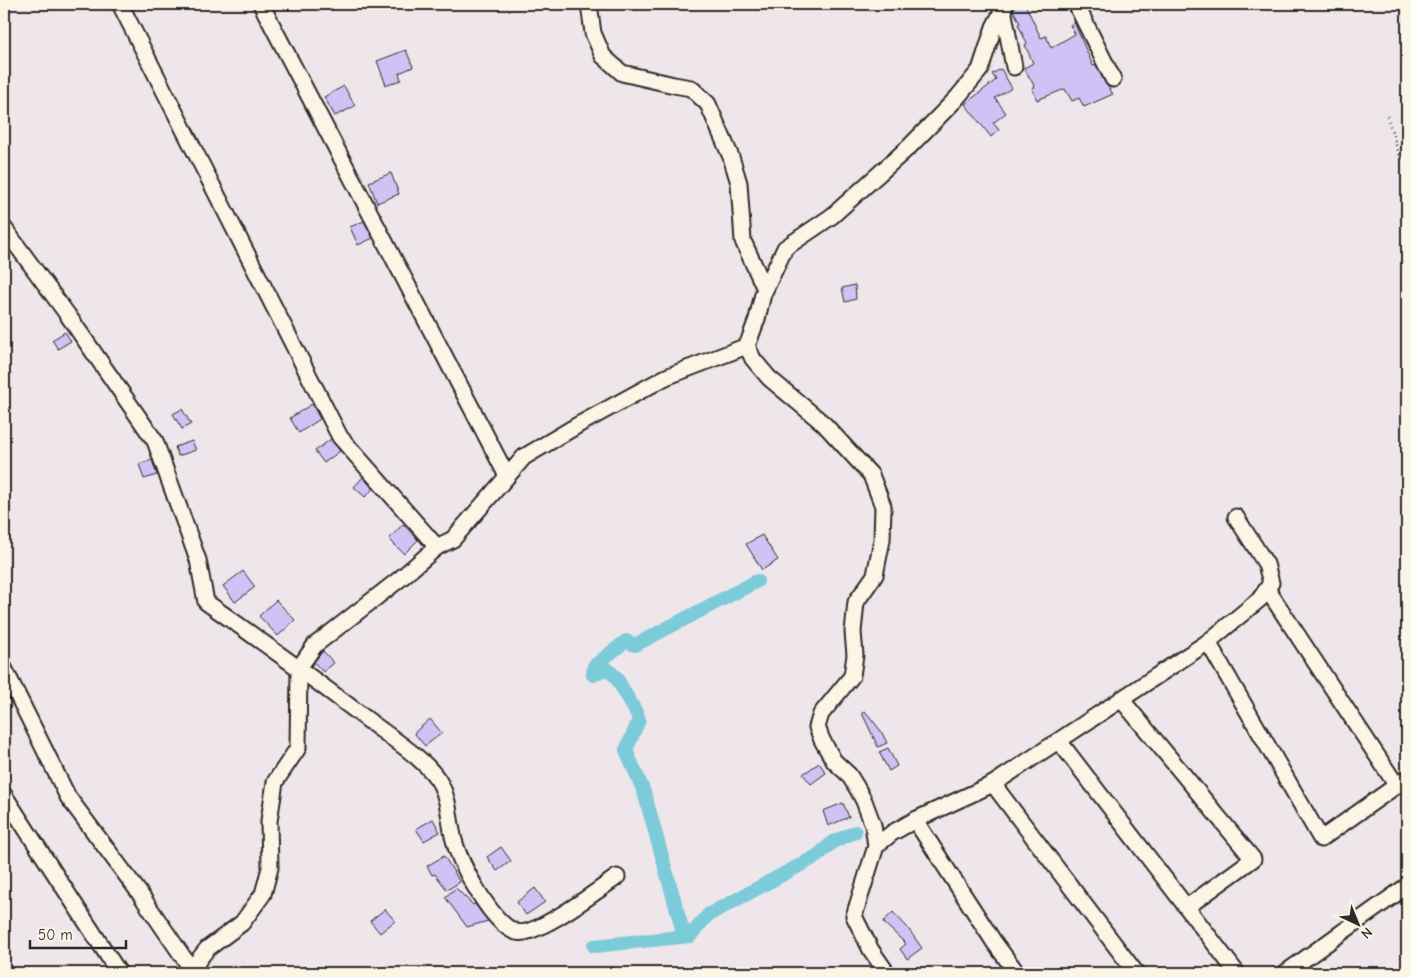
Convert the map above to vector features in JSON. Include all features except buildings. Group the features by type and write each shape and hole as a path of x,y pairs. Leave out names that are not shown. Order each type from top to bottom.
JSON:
{"street":[{"path":"120,4 340,437 436,547"},
{"path":"261,4 507,476"},
{"path":"589,4 594,33 603,56 622,72 691,88 708,104 740,183 743,241 765,289"},
{"path":"1076,4 1113,79"},
{"path":"887,973 871,950 854,916 876,846 873,826 864,801 849,775 834,761 817,727 821,714 852,676 855,655 856,602 874,575 882,540 883,506 871,475 824,424 768,378 753,359 747,346 757,320 765,289 785,248 832,216 910,146 956,99 980,70 994,27 1004,6"},
{"path":"1004,6 1014,67"},
{"path":"4,228 67,314 155,441 198,560 206,602 299,668 423,763 441,784 447,802 454,841 463,864 478,892 497,918 515,932 544,925 617,877"},
{"path":"198,973 196,963 207,949 242,923 263,894 270,868 269,821 275,782 298,748 299,668 315,645 401,578 436,547 453,539 524,458 578,425 666,377 747,346"},
{"path":"876,846 892,833 915,820 993,784 1208,642 1260,599 1271,583 1266,564 1236,518"},
{"path":"1208,642 1321,838 1402,782 1267,589"},
{"path":"4,668 68,797 138,891 194,973"},
{"path":"1121,699 1253,859 1187,907"},
{"path":"1059,741 1238,973"},
{"path":"993,784 1136,973"},
{"path":"4,795 119,973"},
{"path":"915,820 994,942 1017,973"},
{"path":"1285,973 1407,886"}],"path":[{"path":"1387,116 1398,154 1407,163"}],"waterway":[{"path":"690,936 682,928 644,792 626,750 639,720 637,714 616,677 606,668 593,675 594,666 626,641 635,645 757,581"},
{"path":"594,946 690,936 708,915 817,856 833,842 855,832"}]}
